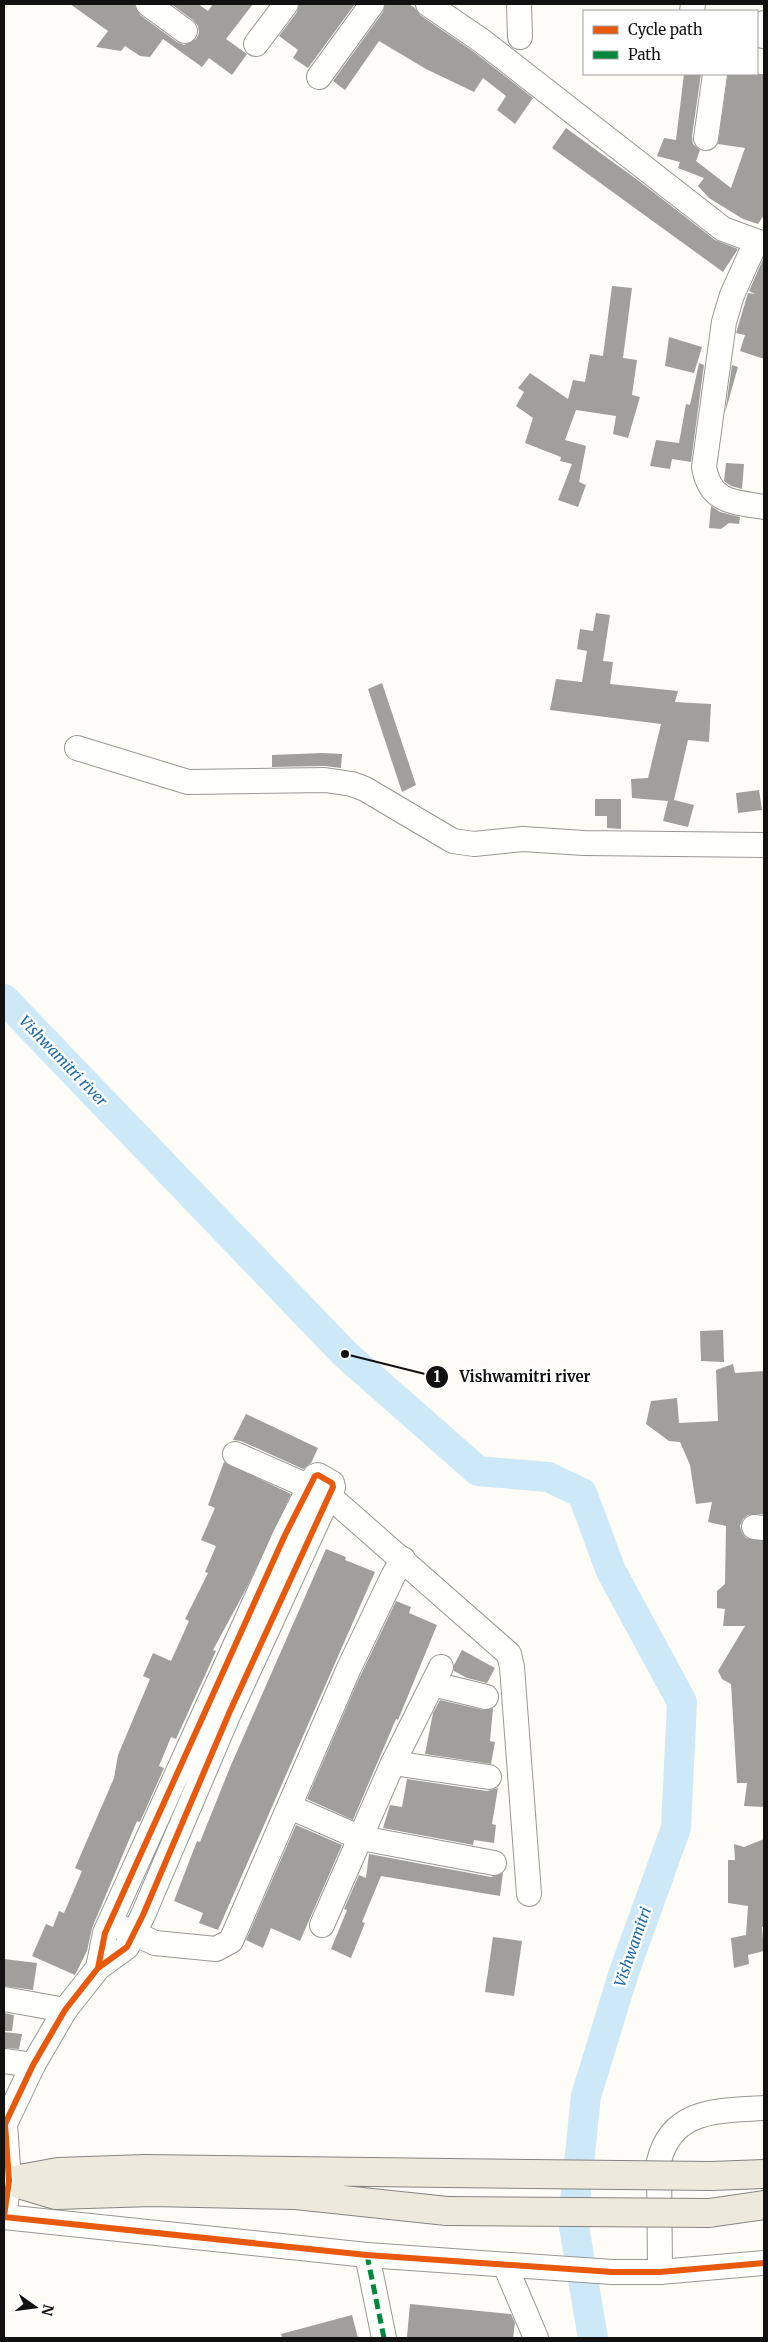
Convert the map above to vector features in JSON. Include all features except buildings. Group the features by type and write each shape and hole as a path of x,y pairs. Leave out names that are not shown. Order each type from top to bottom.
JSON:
{"main road":[{"path":"6,2180 58,2172 145,2169 711,2176 764,2174"},
{"path":"6,2180 56,2195 152,2192 296,2195 447,2211 709,2213 764,2205"}],"street":[{"path":"148,4 185,31"},
{"path":"256,44 286,4"},
{"path":"319,77 372,4"},
{"path":"428,4 497,53 723,229 760,243 732,295 724,322 704,467 709,483 721,498 764,508"},
{"path":"519,4 520,38"},
{"path":"706,138 715,75"},
{"path":"77,748 188,782 325,780 352,784 365,789 447,838 463,844 523,839 584,843 764,845"},
{"path":"235,1454 319,1491 403,1559 509,1654 512,1667 529,1894"},
{"path":"98,1968 105,1933 110,1922 244,1654 319,1491"},
{"path":"110,1922 155,1943 216,1949 225,1946 231,1941 349,1668 403,1559"},
{"path":"244,1654 127,1948 98,1968 65,2010 33,2065 5,2124 6,2180 4,2216 367,2255 612,2272 660,2272 764,2263"},
{"path":"322,1925 393,1763 437,1676 486,1697"},
{"path":"393,1763 489,1777"},
{"path":"290,1807 361,1838 494,1863"},
{"path":"4,1999 65,2010"},
{"path":"4,2061 33,2065"},
{"path":"660,2272 659,2161 662,2149 669,2136 681,2125 698,2115 718,2111 764,2108"},
{"path":"367,2255 384,2338"},
{"path":"509,2265 536,2338"}],"waterway":[{"name":"Vishwamitri river","path":"4,999 345,1354 478,1471 548,1477 582,1493 611,1571 682,1702 676,1828 624,1972 586,2096 573,2221 593,2338"}],"marked path":[{"path":"367,2255 384,2338"}],"cycle path":[{"path":"4,2216 9,2181 5,2124 33,2065 65,2010 98,1968 127,1947 143,1915 230,1711 333,1487 332,1483 318,1475 315,1476 285,1535 105,1933 98,1968"},
{"path":"4,2217 367,2255 612,2272 660,2272 764,2263"}],"place":[{"name":"Vishwamitri river","path":"345,1354"}],"water label":[{"name":"Vishwamitri","path":"633,1947"}]}
